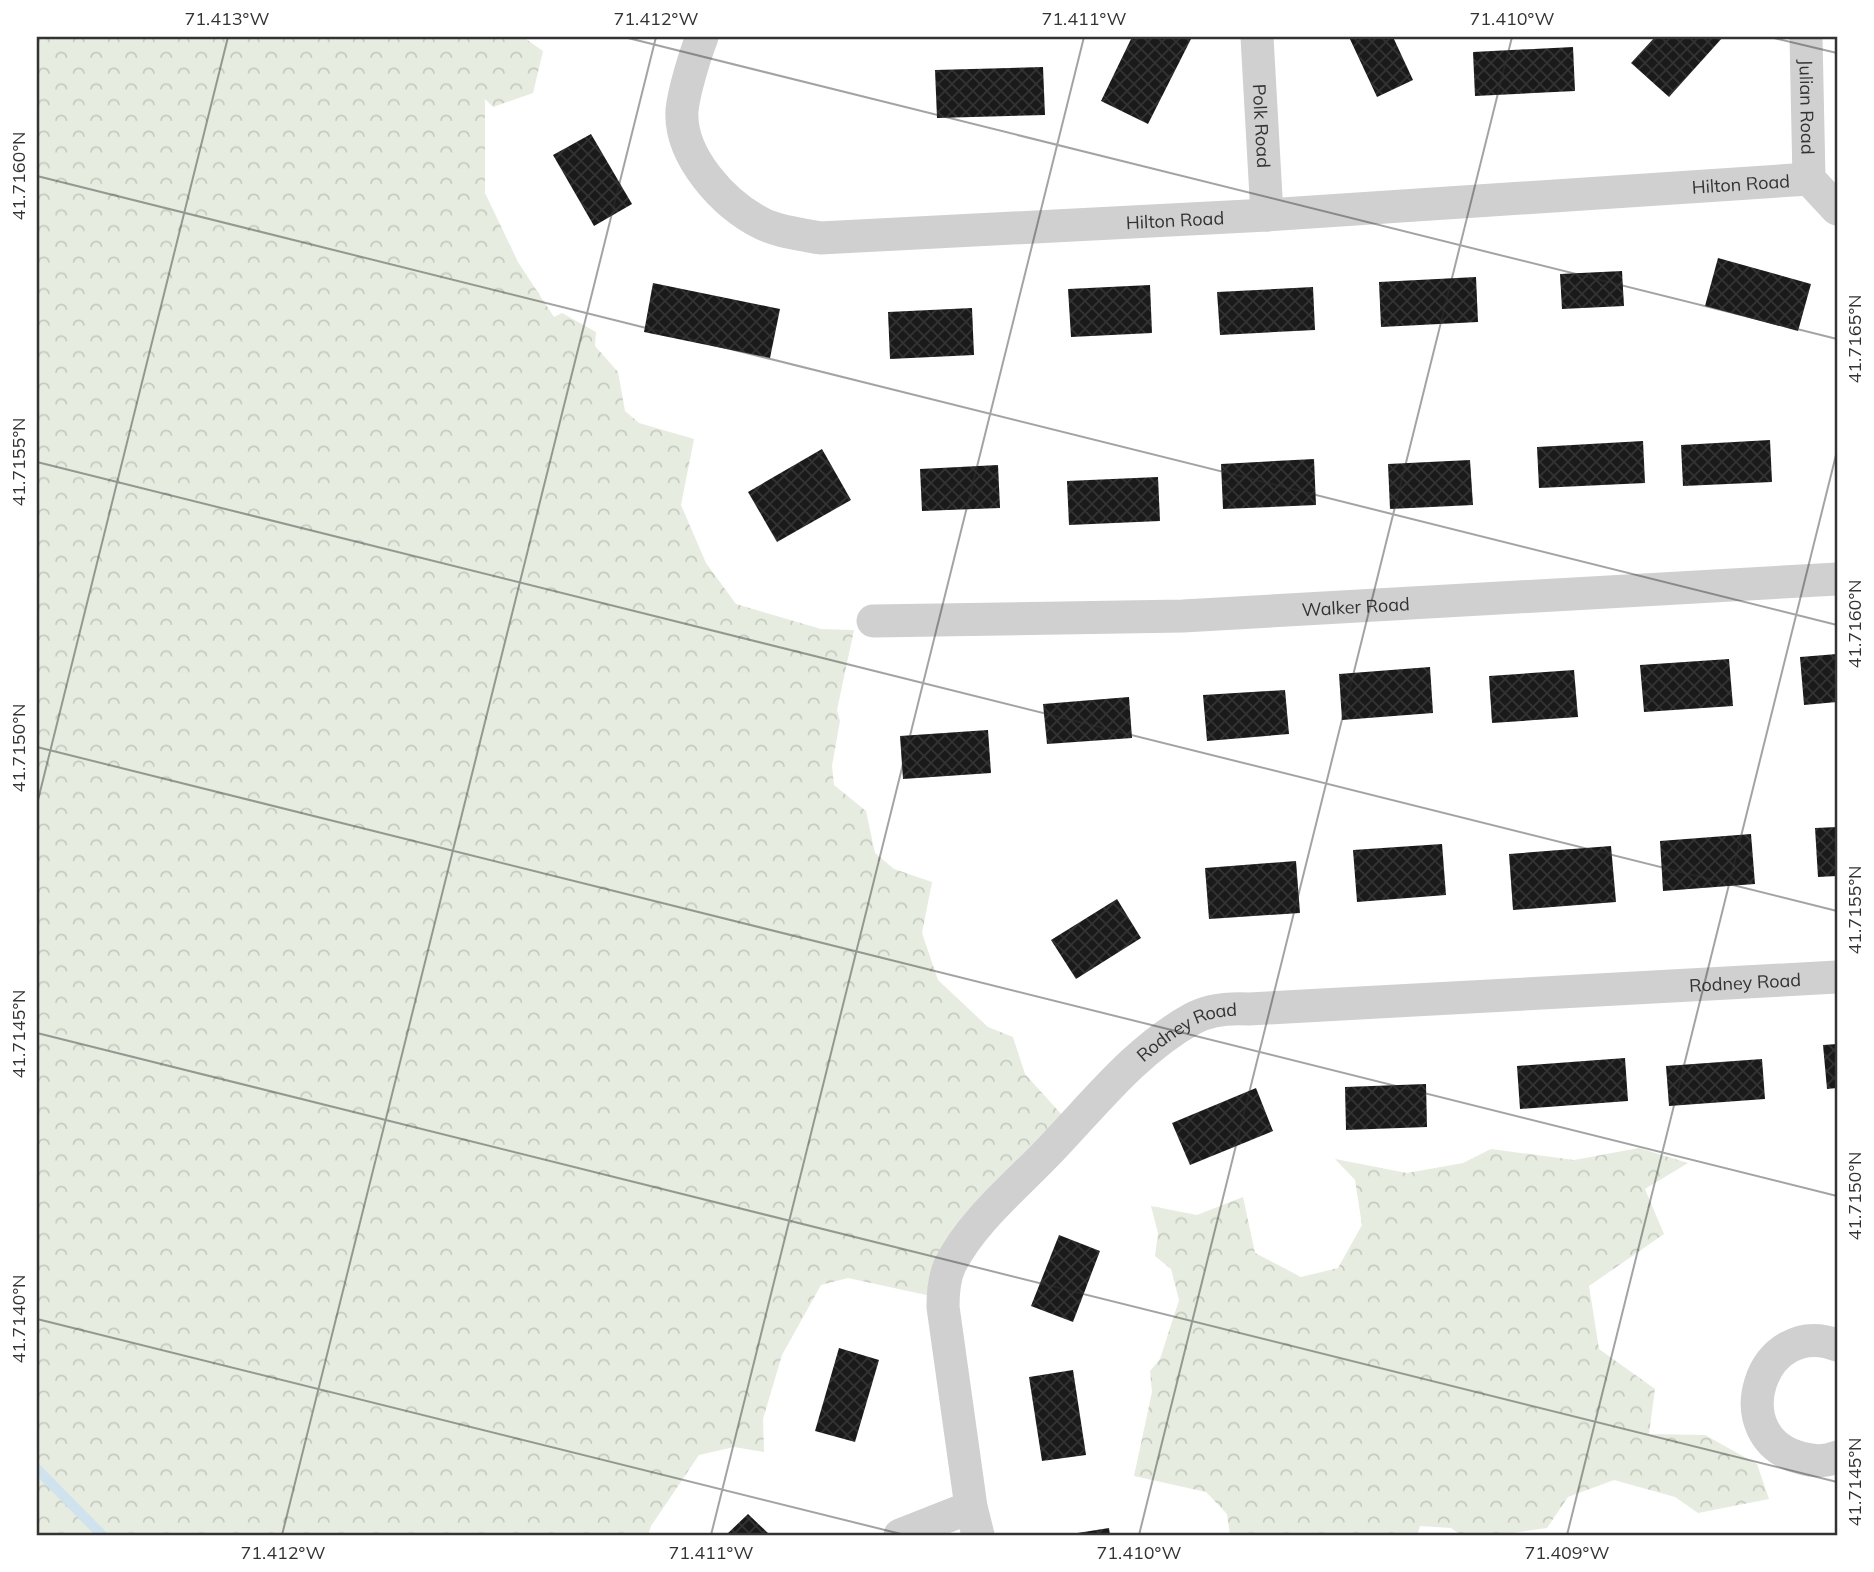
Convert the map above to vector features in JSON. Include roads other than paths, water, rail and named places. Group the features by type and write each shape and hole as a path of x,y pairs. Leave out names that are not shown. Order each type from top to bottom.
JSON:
{"street":[{"name":"Hilton Road","path":"702,37 682,110 689,147 701,168 745,213 765,226 820,238 1267,215 1809,179"},
{"name":"Polk Road","path":"1257,37 1267,215"},
{"name":"Julian Road","path":"1806,37 1809,179 1837,209"},
{"name":"Walker Road","path":"873,621 1183,616 1837,579"},
{"name":"Rodney Road","path":"900,1535 974,1521 943,1307 943,1292 949,1267 999,1201 1113,1084 1156,1042 1195,1017 1233,1008 1837,977"},
{"path":"1837,1345 1809,1341 1790,1346 1774,1358 1763,1373 1757,1392 1757,1411 1763,1429 1775,1445 1793,1456 1812,1461 1837,1457"}],"waterway":[{"path":"37,1469 102,1535"}]}
